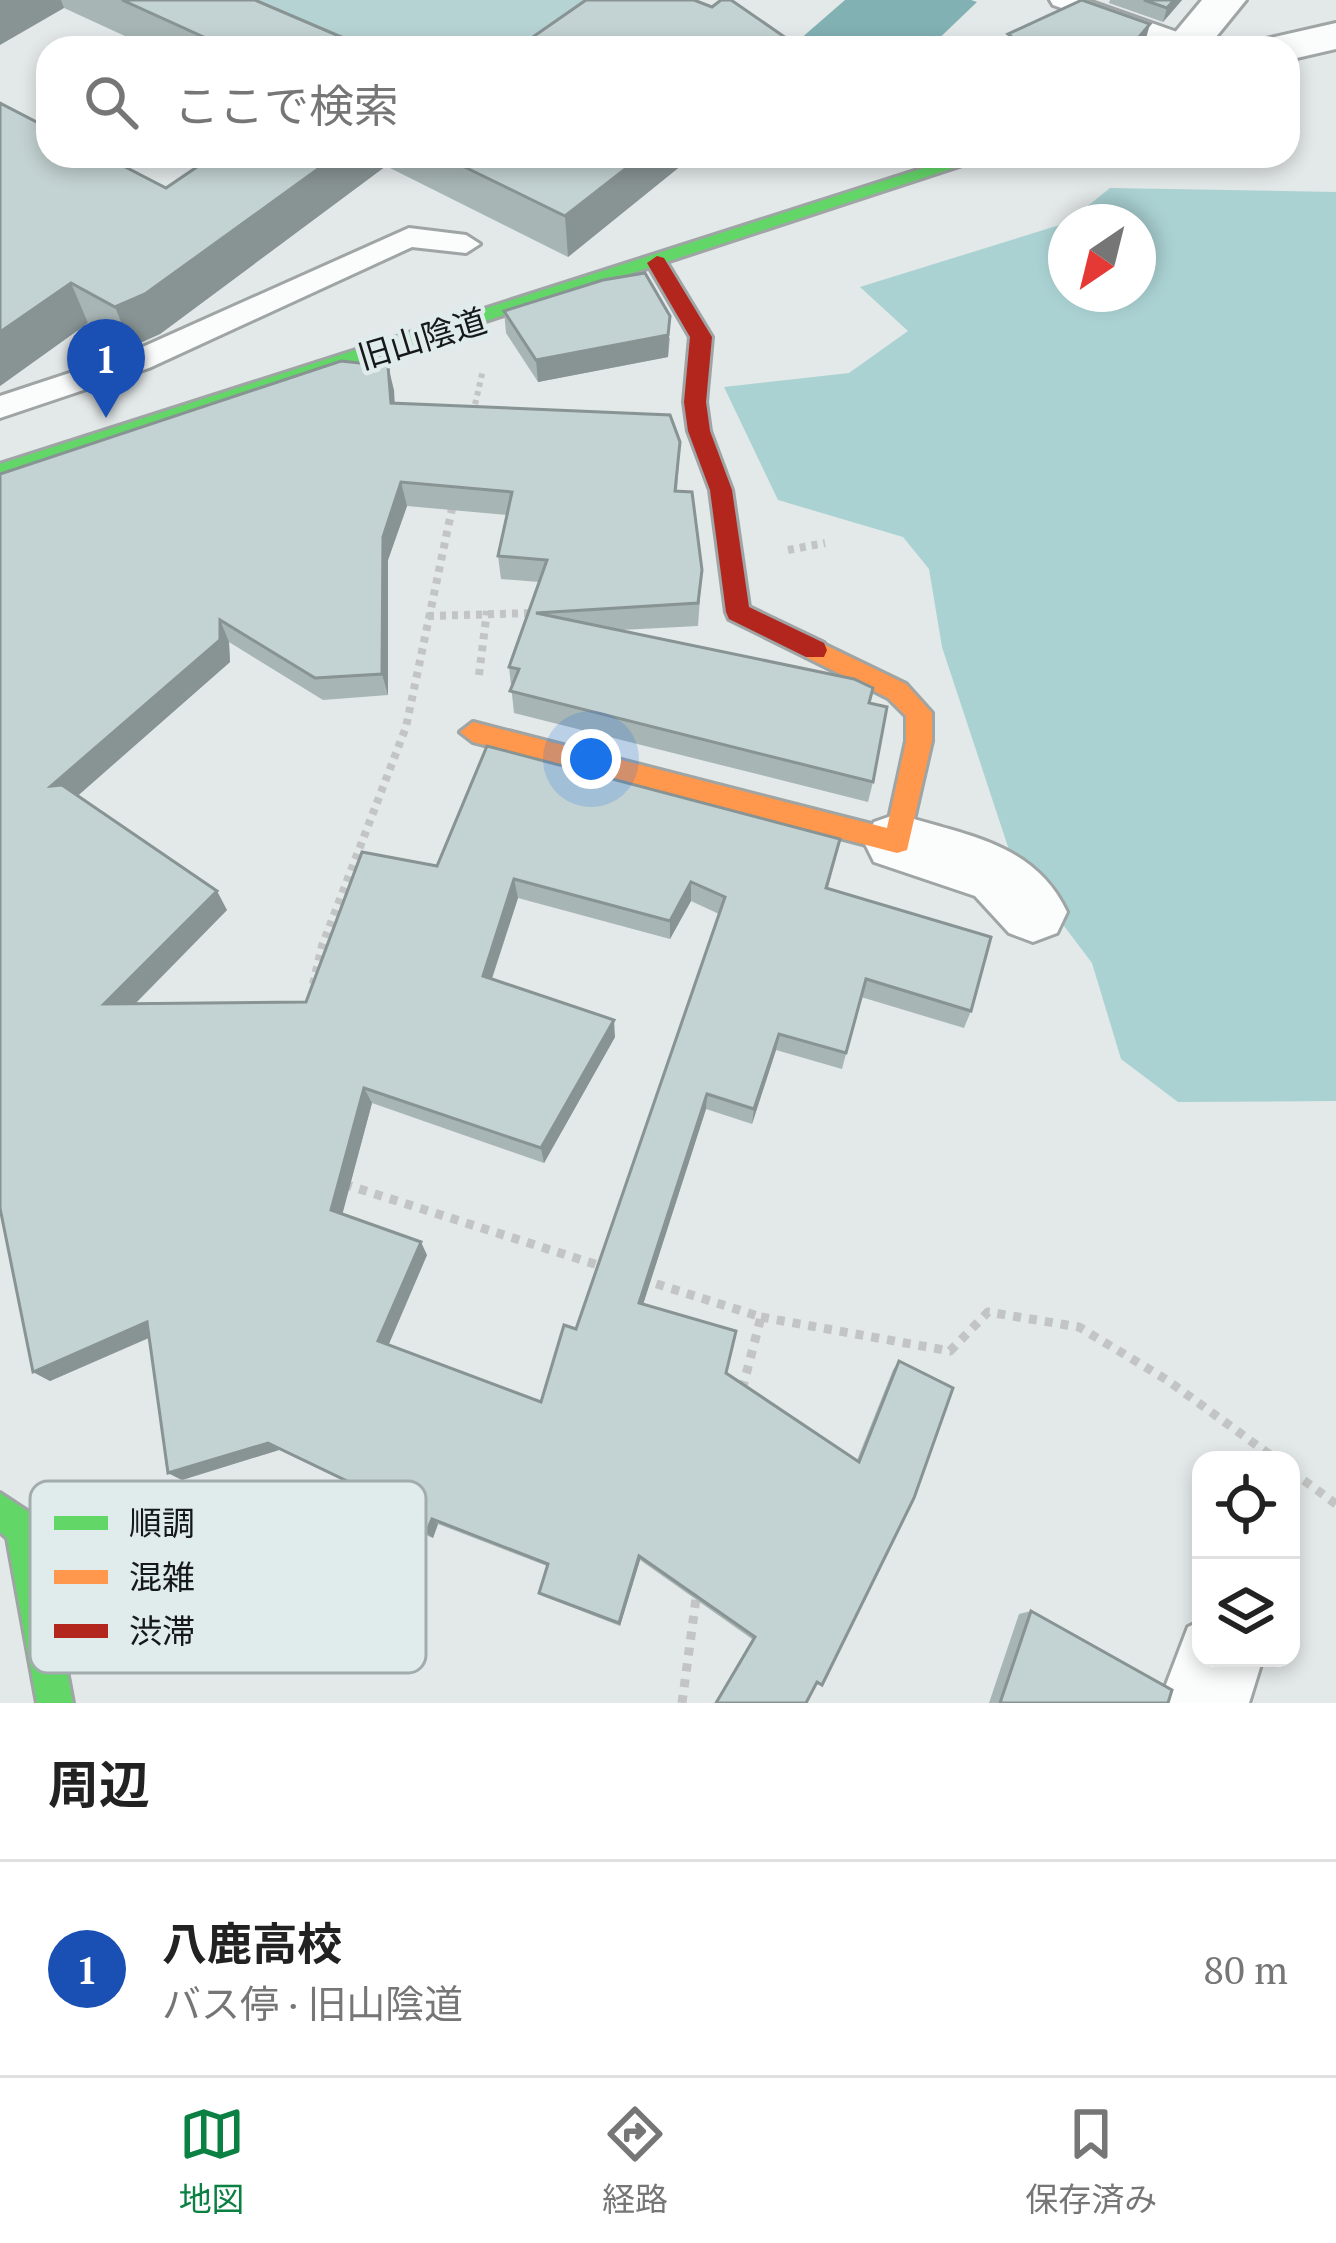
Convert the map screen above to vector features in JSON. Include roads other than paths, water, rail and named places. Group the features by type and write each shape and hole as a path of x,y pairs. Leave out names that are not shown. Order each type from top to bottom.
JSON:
{"street":[{"path":"1194,36 1225,0"},
{"path":"1300,44 1336,36"},
{"name":"旧山陰道","path":"0,472 944,168"},
{"path":"657,263 701,337 695,402 699,431 721,490 738,612 897,692 920,712 920,741 897,842"},
{"path":"473,731 897,842 998,875 1033,912"},
{"path":"0,1510 23,1528 30,1566"},
{"path":"1204,1703 1216,1667"},
{"path":"50,1673 55,1703"}],"lane":[{"path":"1062,0 1158,36"},
{"path":"0,407 138,361 409,236 466,244"}],"place":[{"name":"八鹿高校","path":"106,418"}]}
